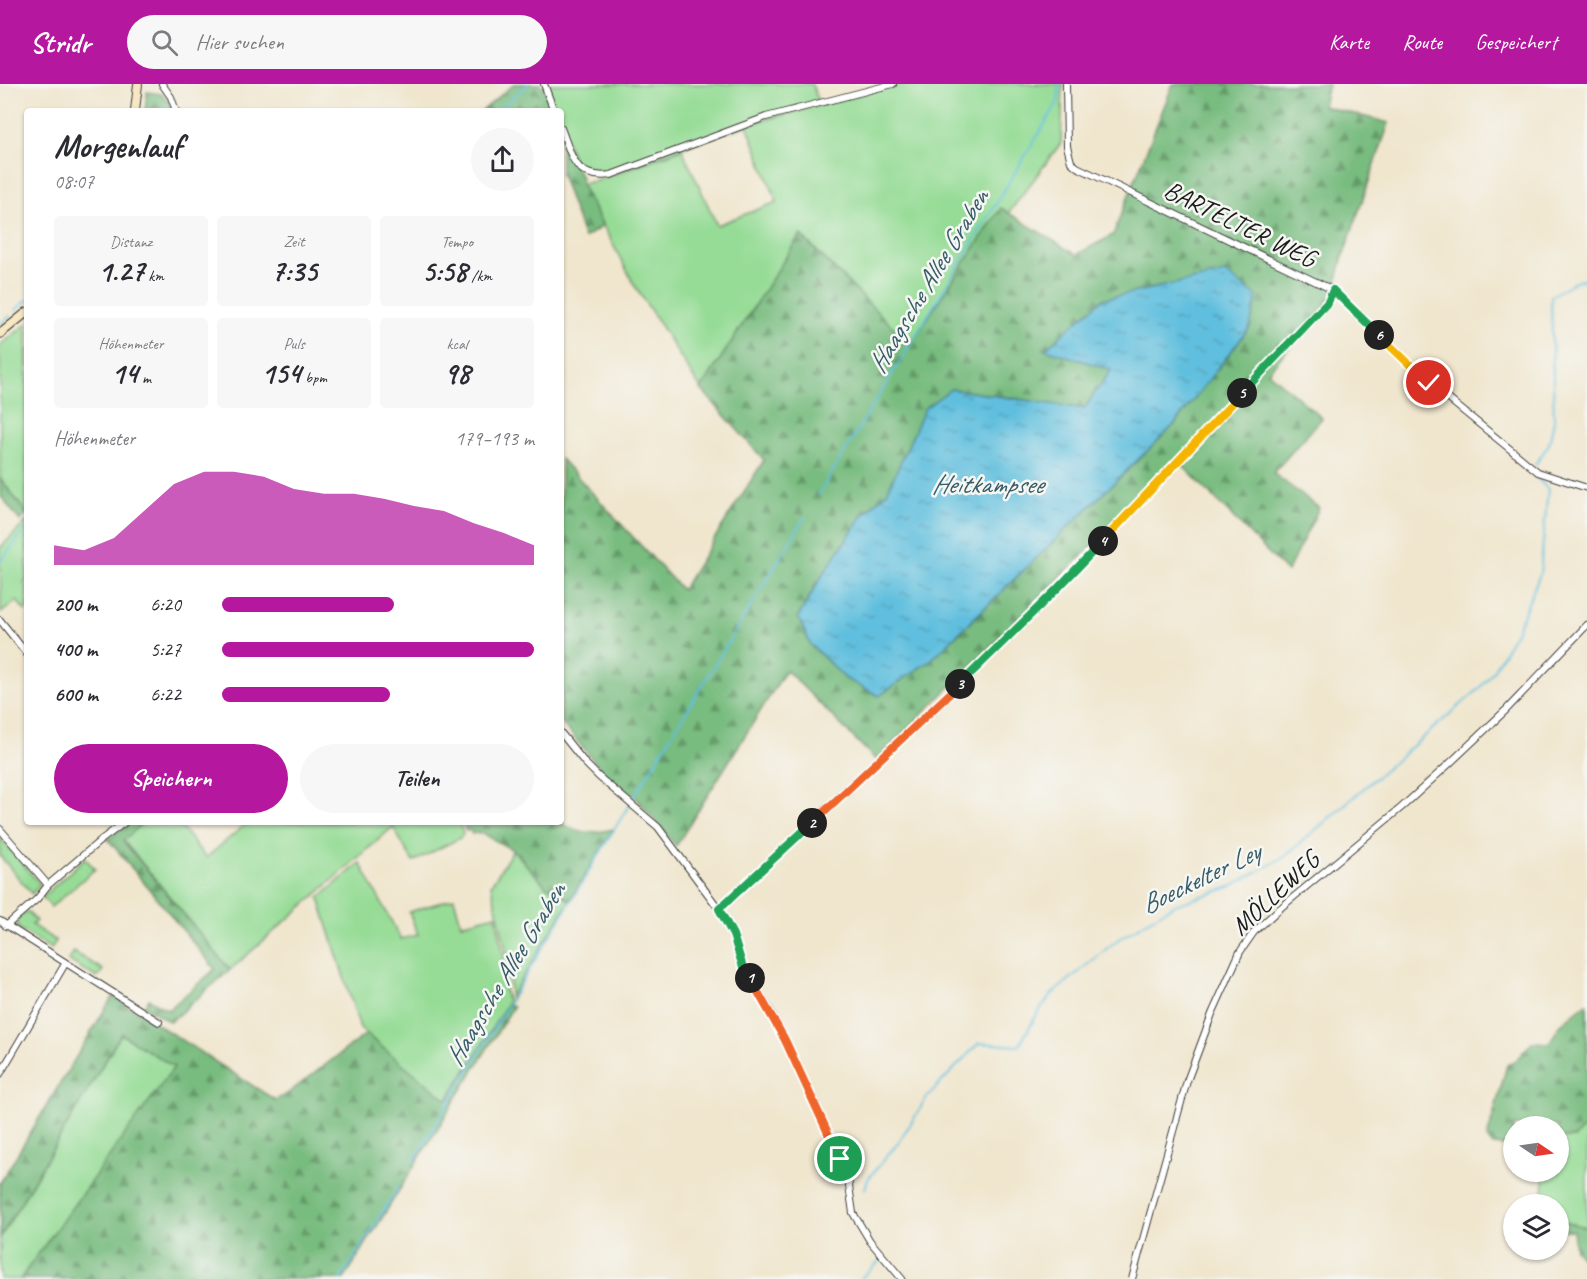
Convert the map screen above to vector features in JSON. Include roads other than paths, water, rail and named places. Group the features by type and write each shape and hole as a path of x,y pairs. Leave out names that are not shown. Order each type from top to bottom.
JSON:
{"street":[{"path":"135,108 138,84"},
{"path":"162,84 175,108"},
{"path":"544,84 553,108"},
{"path":"564,136 576,167 581,171 600,176 610,175 766,117 892,84"},
{"name":"BARTELTER WEG","path":"1066,84 1067,146 1071,162 1077,167 1333,290 1429,383 1538,472 1587,488"},
{"path":"719,909 967,677 1058,588 1328,302 1333,290"},
{"path":"0,334 24,314"},
{"path":"0,620 24,650"},
{"name":"MÖLLEWEG","path":"1131,1279 1187,1081 1212,1014 1240,952 1254,932 1278,910 1402,807 1450,763 1587,625"},
{"path":"564,737 599,777 658,827 719,909 733,935 742,964 770,1010 847,1172 853,1212 870,1241 902,1279"},
{"path":"6,926 37,899 48,885 121,825"},
{"path":"0,829 48,885"},
{"path":"0,921 159,1022"},
{"path":"0,1074 65,964"}],"water":[{"name":"Heitkampsee","path":"1225,273 1257,296 1250,327 1174,425 932,659 879,696 846,679 811,645 798,617 863,515 887,492 925,408 951,389 1084,409 1111,370 1045,349 1103,299"}],"waterway":[{"path":"500,108 528,84"},
{"name":"Haagsche Allee Graben","path":"819,494 1058,102 1059,84"},
{"name":"Boeckelter Ley","path":"1535,465 1549,444 1554,421 1551,296 1587,278"},
{"path":"15,311 24,303"},
{"path":"0,324 10,316"},
{"name":"Boeckelter Ley","path":"865,1189 868,1179 898,1143 928,1096 979,1043 1019,1046 1037,1014 1052,994 1116,941 1172,906 1230,887 1284,857 1479,689 1493,671 1516,632 1540,574 1548,489 1531,472"},
{"name":"Haagsche Allee Graben","path":"634,797 805,517"},
{"path":"0,562 24,531"},
{"name":"Haagsche Allee Graben","path":"413,1162 629,805"},
{"name":"Haagsche Allee Graben","path":"341,1279 399,1186"},
{"name":"Boeckelter Ley","path":"860,1279 880,1261"}]}
